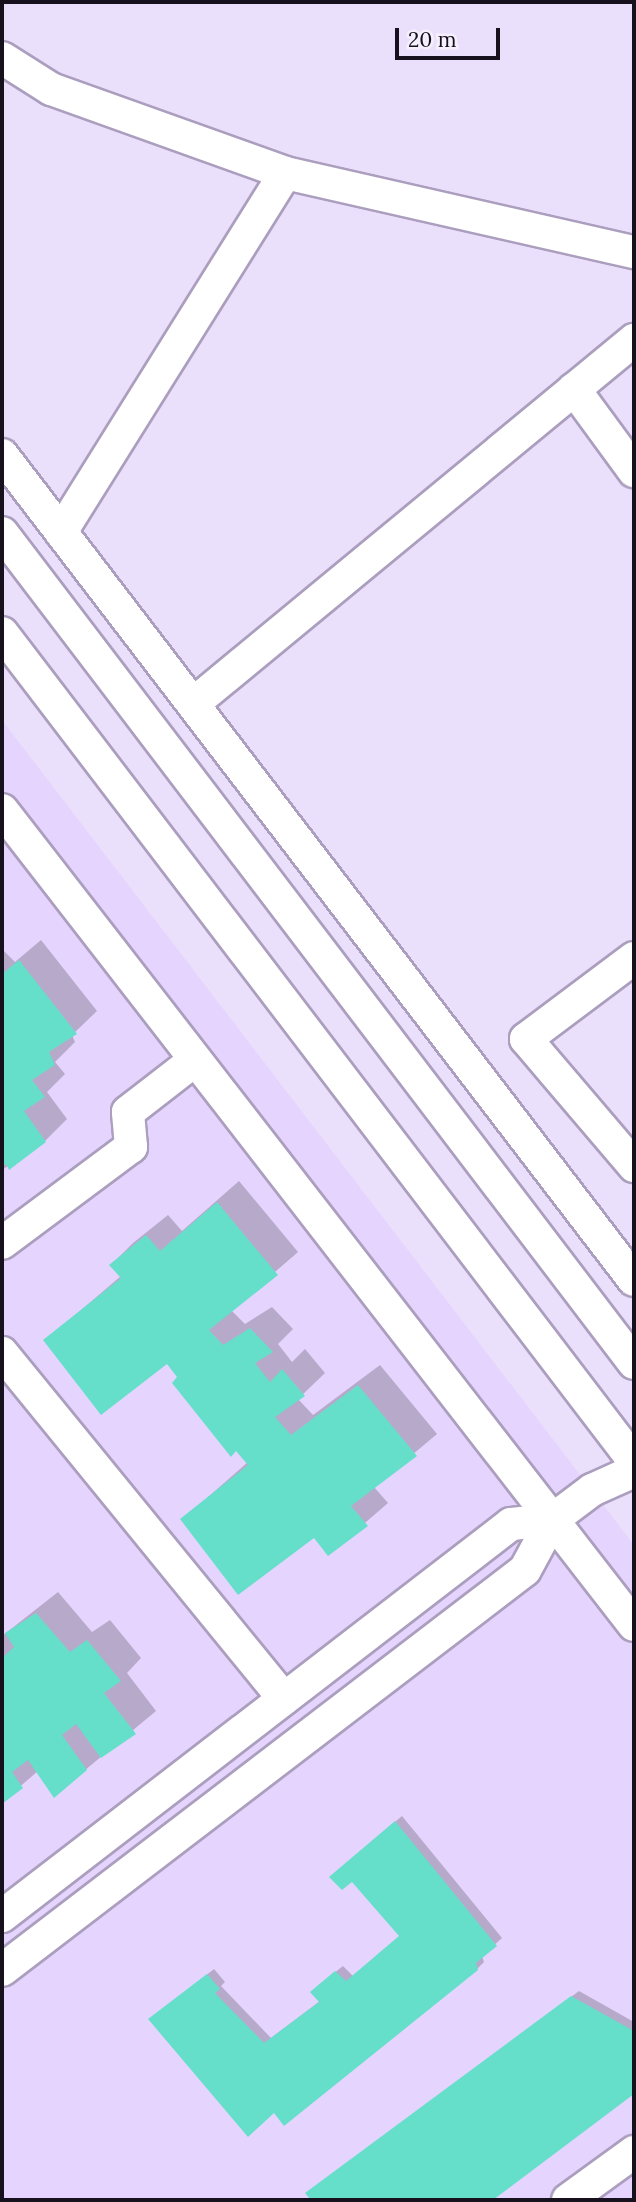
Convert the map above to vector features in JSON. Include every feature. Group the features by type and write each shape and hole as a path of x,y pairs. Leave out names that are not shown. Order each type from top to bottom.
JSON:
{"street":[{"path":"2,58 51,89 285,173 634,252"},
{"path":"61,532 285,173"},
{"path":"193,704 634,340"},
{"path":"574,389 634,471"},
{"path":"2,454 634,1280"},
{"path":"2,533 634,1363"},
{"path":"2,633 634,1461"},
{"path":"2,810 634,1625"},
{"path":"634,958 526,1039 634,1166"},
{"path":"2,1243 131,1147 128,1112 195,1060"},
{"path":"2,1353 284,1699"},
{"path":"2,1970 525,1570 552,1520 592,1490 634,1471"},
{"path":"2,1916 511,1524 552,1520"},
{"path":"568,2200 634,2152"}],"shaded area":[{"path":"2,720 634,1545 634,2200 2,2200"}],"building":[{"path":"19,960 77,1034 49,1052 55,1065 32,1080 45,1097 24,1111 46,1142 9,1170 6,1164 2,1167 2,974"},
{"path":"217,1202 278,1275 209,1330 223,1345 250,1328 273,1352 255,1363 270,1382 282,1369 305,1396 275,1417 291,1435 358,1385 417,1456 351,1506 368,1526 328,1556 314,1538 238,1595 180,1519 248,1465 236,1451 231,1457 172,1383 177,1377 167,1364 101,1415 43,1340 121,1278 109,1265 146,1235 160,1251"},
{"path":"36,1613 70,1652 87,1640 121,1681 104,1693 136,1734 101,1758 76,1724 62,1735 87,1770 54,1798 28,1760 12,1772 23,1788 2,1804 2,1658 14,1647 5,1633"},
{"path":"395,1821 497,1946 476,1963 478,1970 284,2126 274,2113 248,2137 148,2019 207,1974 220,1989 215,1993 264,2043 319,2002 310,1992 335,1971 346,1981 399,1936 352,1882 342,1890 329,1877"},
{"path":"571,1996 634,2031 634,2094 493,2200 311,2200 305,2193"}]}
